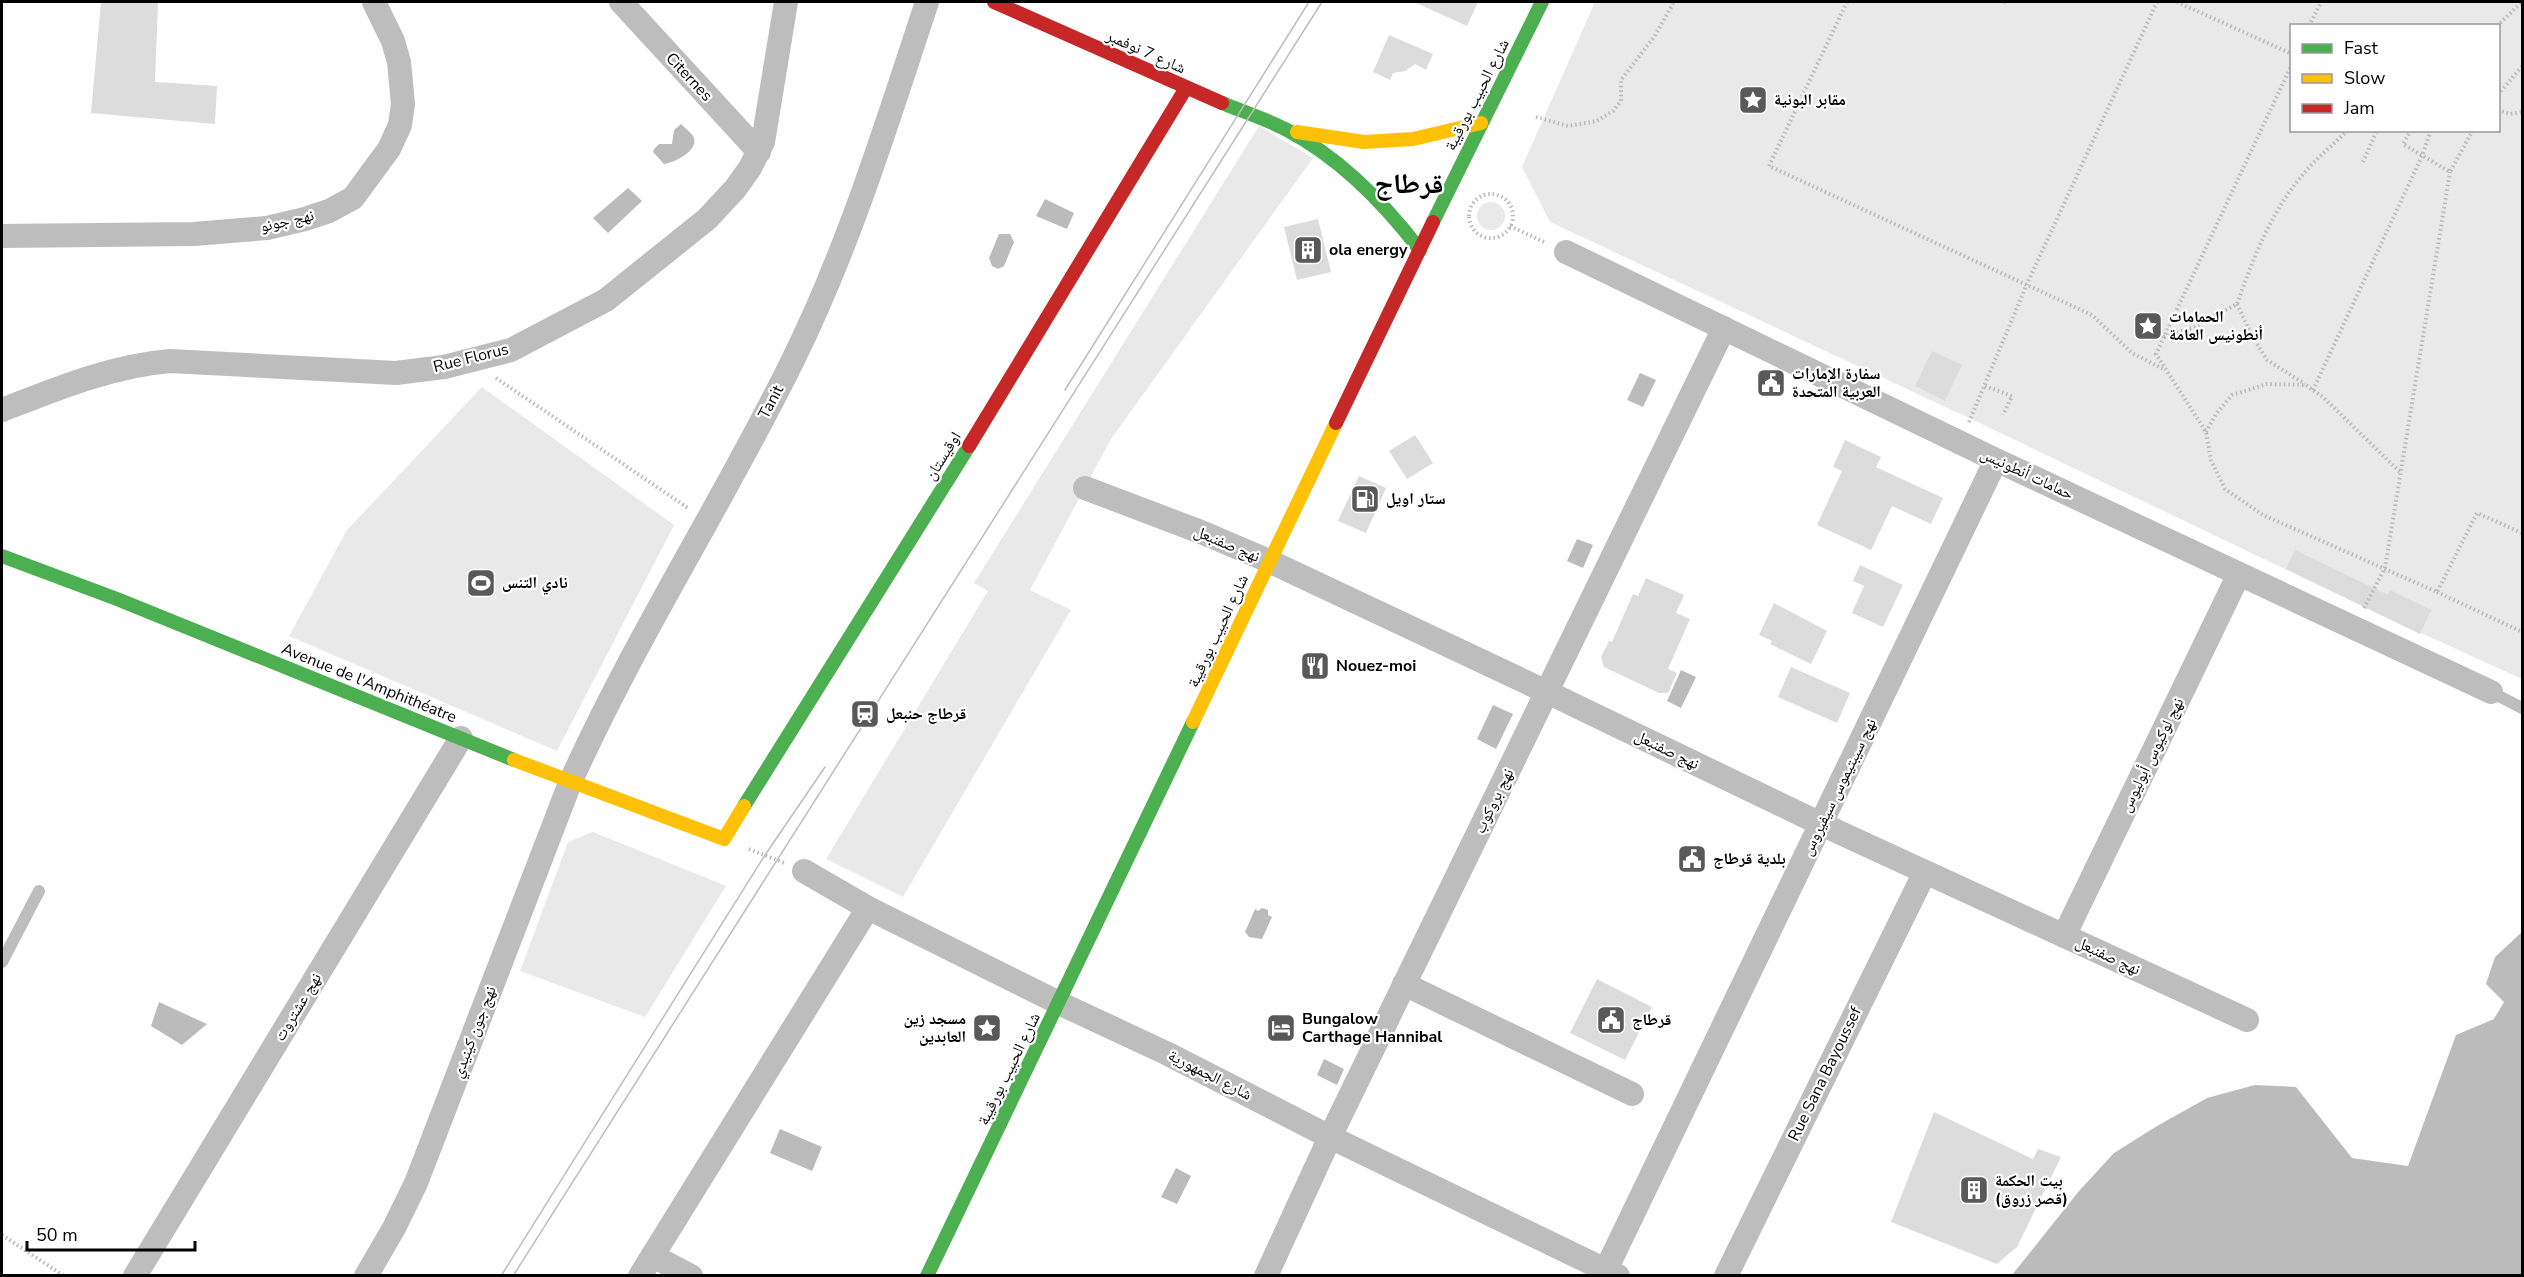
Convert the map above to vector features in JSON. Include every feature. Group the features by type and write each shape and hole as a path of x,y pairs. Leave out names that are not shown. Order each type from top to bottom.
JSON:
{"main road":[{"name":"شارع 7 نوفمبر","path":"994,2 1186,88 1287,130 1343,167 1394,216 1420,250"},
{"name":"شارع الحبيب بورقيبة","path":"927,1275 1269,561 1542,2"},
{"name":"اوقيستان","path":"724,839 950,477 1186,88"},
{"name":"شارع 7 نوفمبر","path":"1287,130 1364,142 1413,139 1481,123"},
{"name":"Avenue de l'Amphithéatre","path":"2,556 117,599 570,783 724,839"}],"street":[{"name":"نهج جونو","path":"2,237 194,234 267,228 329,211 353,198 389,149 400,125 403,104 399,62 393,41 374,2"},
{"name":"Citernes","path":"621,2 759,153"},
{"name":"Rue Florus","path":"2,410 120,367 146,363 191,362 396,373 470,361 510,350 606,300 707,219 735,189 759,153 763,142 786,2"},
{"name":"Tanit","path":"570,783 598,721 708,522 792,362 825,291 927,2"},
{"name":"حمامات أنطونيس","path":"1566,252 1996,460 2491,692"},
{"name":"نهج بروكوب","path":"1266,1275 1330,1137 1724,328"},
{"name":"نهج سيبتيموس سيفيروس","path":"1609,1274 1996,460"},
{"name":"نهج صفنبعل","path":"1085,488 1269,561 1821,824 2247,1020"},
{"name":"نهج لوكيوس أبوليوس","path":"2064,936 2239,574"},
{"name":"نهج عشتروت","path":"135,1275 461,738"},
{"name":"نهج جون كينيدي","path":"366,1275 394,1228 416,1183 570,783"},
{"name":"شارع الجمهورية","path":"804,871 868,908 1059,1003 1168,1054 1330,1137 1609,1274"},
{"name":"Rue Sana Bayoussef","path":"1726,1275 1925,872"},
{"path":"691,1275 646,1266 868,908"},
{"path":"1404,984 1632,1094"}],"lane":[{"path":"2491,692 2523,708"},
{"path":"2,962 39,891"}],"path":[{"path":"1536,117 1568,126 1598,121 1613,111 1621,101 1621,80 1654,37 1674,2"},
{"path":"1846,2 1769,166 2092,315 2132,353 2167,371"},
{"path":"1971,419 2027,284 2157,2"},
{"path":"2177,2 2290,53"},
{"path":"2310,24 2320,2"},
{"path":"2499,24 2523,2"},
{"path":"2500,93 2523,66"},
{"path":"2290,68 2156,354 2206,432 2211,460 2225,489 2263,514 2523,632"},
{"path":"2500,110 2510,114 2523,112"},
{"path":"2346,132 2301,176 2280,205 2256,252 2238,304 2251,334 2267,360 2313,390 2401,473"},
{"path":"2363,162 2377,132"},
{"path":"2410,132 2403,144 2450,172"},
{"path":"2313,390 2422,156 2430,132"},
{"path":"2365,607 2385,568 2450,172 2472,132"},
{"path":"1500,196 1510,206 1512,220 1510,226 1495,238 1481,236 1472,226 1471,207 1480,197 1500,196"},
{"path":"1510,226 1566,252"},
{"path":"2164,338 2195,327 2238,304"},
{"path":"470,361 708,522"},
{"path":"2206,432 2216,414 2232,395 2267,384 2306,385"},
{"path":"1985,386 2012,396 2003,416"},
{"path":"2437,592 2477,513 2523,533"},
{"path":"724,839 804,871"},
{"path":"2,1235 64,1275"}],"shaded area":[{"name":"الحمامات أنطونيس العامة","path":"1595,2 2522,2 2522,679 2379,614 1971,419 1550,222 1522,167"},
{"path":"681,124 690,132 694,143 689,152 679,159 664,164 653,152 654,149 659,144 672,144 674,130"},
{"path":"1259,126 1313,158 1111,439 1030,590 1071,610 903,897 826,859 988,591 974,583"},
{"path":"628,188 642,201 608,233 593,218"},
{"path":"1045,199 1074,213 1067,229 1036,216"},
{"path":"1491,202 1501,206 1505,216 1501,226 1491,230 1481,226 1477,216 1481,206"},
{"path":"999,234 1010,234 1014,242 1004,266 998,269 992,266 989,258"},
{"path":"1640,373 1656,380 1643,407 1627,400"},
{"name":"نادي التنس","path":"482,387 674,525 557,751 289,636 347,530"},
{"path":"1577,539 1593,545 1583,568 1567,561"},
{"path":"1681,670 1696,677 1681,708 1667,701"},
{"path":"1493,705 1513,714 1496,749 1477,739"},
{"path":"593,832 726,886 645,1017 520,971 568,842"},
{"path":"1262,908 1268,910 1268,915 1272,917 1262,939 1249,937 1245,932 1255,909 1258,911"},
{"path":"2522,932 2522,1275 2012,1275 2079,1191 2114,1153 2207,1098 2255,1085 2296,1087 2352,1158 2408,1166 2456,1035 2494,1019 2504,1002 2486,984 2495,957"},
{"path":"159,1002 207,1024 182,1045 151,1026"},
{"path":"1324,1059 1344,1069 1337,1085 1317,1075"},
{"path":"780,1129 822,1147 812,1171 770,1153"},
{"path":"1176,1168 1191,1176 1177,1204 1161,1197"}],"building":[{"path":"101,2 158,2 155,82 217,86 215,124 91,113"},
{"path":"1414,2 1478,2 1467,26"},
{"path":"1389,35 1433,54 1426,70 1415,64 1405,71 1393,73 1390,80 1373,72"},
{"name":"ola energy","path":"1318,219 1331,272 1297,280 1284,227"},
{"path":"1932,351 1962,365 1945,401 1915,386"},
{"path":"1415,435 1433,463 1407,479 1389,451"},
{"path":"1845,440 1881,457 1876,467 1943,498 1931,524 1892,506 1871,550 1817,525 1842,471 1833,467"},
{"path":"1359,476 1386,488 1366,533 1338,521"},
{"path":"2295,550 2388,595 2390,590 2431,610 2420,634 2286,569"},
{"path":"1860,565 1903,585 1883,627 1852,613 1864,586 1853,581"},
{"path":"1646,578 1684,595 1676,613 1690,619 1668,669 1677,673 1668,693 1659,693 1604,667 1601,657 1609,641 1612,642 1633,594 1638,596"},
{"path":"1774,603 1827,631 1811,664 1770,644 1772,641 1759,635"},
{"path":"1791,667 1850,693 1837,723 1778,697"},
{"name":"قرطاج","path":"1597,979 1652,1007 1625,1060 1570,1033"},
{"name":"بيت الحكمة (قصر زروق)","path":"1934,1112 2033,1159 2038,1149 2061,1157 2017,1247 1997,1264 1891,1222"}],"tram line":[{"path":"1065,390 1309,2"},
{"path":"513,1276 1322,2"},
{"path":"501,1276 765,855 825,767"}],"traffic: fast":[{"path":"1433,222 1542,2"},
{"path":"1222,103 1279,126 1325,154 1376,199 1420,250"},
{"path":"744,806 969,446"},
{"path":"2,556 117,599 514,760"},
{"path":"927,1276 1193,722"}],"traffic: slow":[{"path":"1297,132 1364,142 1413,139 1481,123"},
{"path":"1193,722 1336,423"},
{"path":"514,760 724,839 744,806"}],"traffic: jam":[{"path":"994,2 1222,103"},
{"path":"969,446 1186,88"},
{"path":"1336,423 1433,222"}],"place":[{"name":"مقابر البونية","path":"1753,100"},
{"name":"ola energy","path":"1308,250"},
{"name":"الحمامات أنطونيس العامة","path":"2148,326"},
{"name":"سفارة الإمارات العربية المتحدة","path":"1771,383"},
{"name":"ستار اويل","path":"1365,499"},
{"name":"نادي التنس","path":"481,583"},
{"name":"Nouez-moi","path":"1315,666"},
{"name":"قرطاج حنبعل","path":"865,714"},
{"name":"بلدية قرطاج","path":"1692,859"},
{"name":"قرطاج","path":"1611,1020"},
{"name":"مسجد زين العابدين","path":"987,1028"},
{"name":"Bungalow Carthage Hannibal","path":"1281,1028"},
{"name":"بيت الحكمة (قصر زروق)","path":"1974,1190"}],"district":[{"name":"قرطاج","path":"1409,184"}]}
